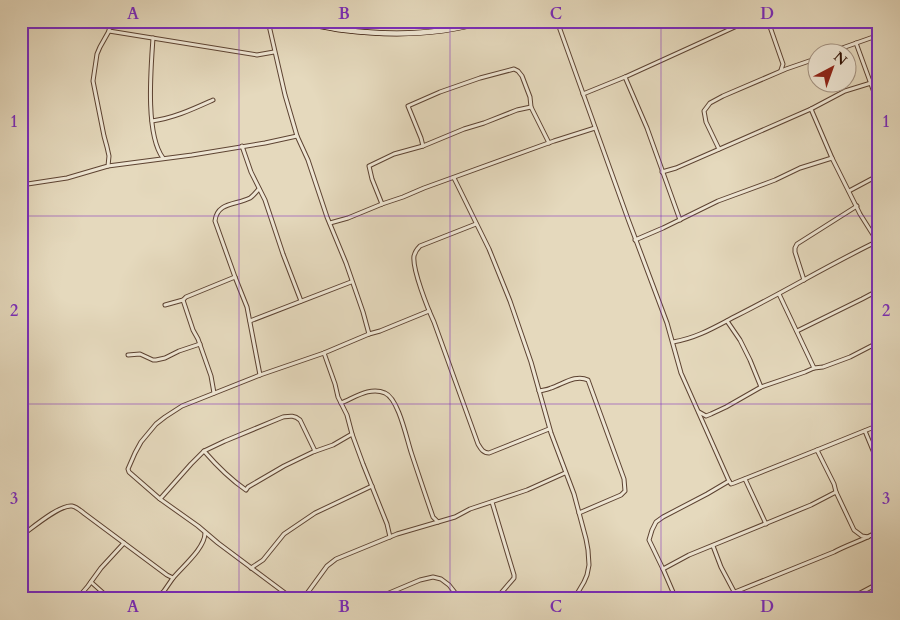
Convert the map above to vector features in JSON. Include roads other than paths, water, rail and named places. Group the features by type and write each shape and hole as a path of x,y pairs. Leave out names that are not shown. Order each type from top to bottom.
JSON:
{"main road":[{"path":"294,21 319,23 366,32 410,33 434,32 486,21"}],"street":[{"path":"108,166 109,156 93,81 97,54 109,31 110,21"},
{"path":"268,21 274,52 297,136 311,168 363,312 369,334"},
{"path":"557,21 582,94 674,342 681,373 728,481 731,484 745,479 879,426"},
{"path":"582,94 625,77 748,21"},
{"path":"768,21 783,64 781,71"},
{"path":"109,31 258,55 274,52"},
{"path":"858,42 879,34"},
{"path":"153,38 150,94 152,121 163,158"},
{"path":"858,48 879,106"},
{"path":"719,149 706,122 704,111 710,103 781,71 808,62"},
{"path":"783,64 790,68"},
{"path":"422,146 421,138 408,106 473,80 511,69 516,70 522,76 530,97 531,107 549,143"},
{"path":"625,77 647,128 680,220"},
{"path":"662,172 676,168 811,109 845,92 871,83"},
{"path":"152,121 164,120 213,100"},
{"path":"382,204 369,166 394,154 422,146 517,110 531,107"},
{"path":"674,342 698,336 878,241 856,206 832,158 811,109"},
{"path":"330,223 595,128"},
{"path":"21,185 67,178 108,166 192,155 297,136"},
{"path":"242,146 250,172 265,200 301,301"},
{"path":"636,240 718,202 775,180 800,168 832,158"},
{"path":"849,191 879,175"},
{"path":"454,178 489,249 510,301 550,428 574,494 586,539 589,565 584,582 574,599"},
{"path":"259,189 250,198 222,207 218,211 215,222 247,307 260,375"},
{"path":"804,280 795,248 798,244 856,206"},
{"path":"476,224 420,246 414,255 414,263 429,311 482,451 490,452 550,428"},
{"path":"165,305 183,300 186,297 235,277"},
{"path":"250,321 351,282"},
{"path":"797,331 877,290 879,296"},
{"path":"779,294 814,368"},
{"path":"183,300 211,376 214,393"},
{"path":"293,599 160,499 129,472 128,469 135,453 141,442 156,424 182,406 260,375 324,353 429,311"},
{"path":"727,321 742,344 761,387"},
{"path":"696,410 704,415 712,414 761,387 850,357 879,342"},
{"path":"128,355 140,354 156,360 165,358 179,350 200,344"},
{"path":"324,353 338,397 347,415 352,434 390,536"},
{"path":"539,391 572,380 581,378 588,380 624,479 625,491 621,495 579,513"},
{"path":"341,403 368,392 384,392 390,397 399,413 433,517 438,522"},
{"path":"160,499 204,452 283,417 292,416 300,420 315,451"},
{"path":"865,431 879,465"},
{"path":"204,452 228,476 246,490 284,466 315,451 333,445 352,434"},
{"path":"817,450 854,530 862,538"},
{"path":"302,599 331,561 390,536 455,517 470,509 527,490 565,473"},
{"path":"745,479 766,524"},
{"path":"676,599 649,540 652,530 656,522 663,517 728,481"},
{"path":"251,568 262,560 284,534 296,525 315,513 372,486"},
{"path":"663,569 690,555 811,505 836,492"},
{"path":"492,501 514,575 514,578 496,599"},
{"path":"22,535 47,517 66,506 72,506 173,578"},
{"path":"735,592 879,531"},
{"path":"156,599 199,548 205,538 205,532"},
{"path":"77,599 101,568 124,543"},
{"path":"713,546 721,567 738,599"},
{"path":"376,599 420,580 433,577 450,585 460,599"},
{"path":"91,582 110,599"},
{"path":"849,599 879,583"},
{"path":"21,594 26,599"}]}
